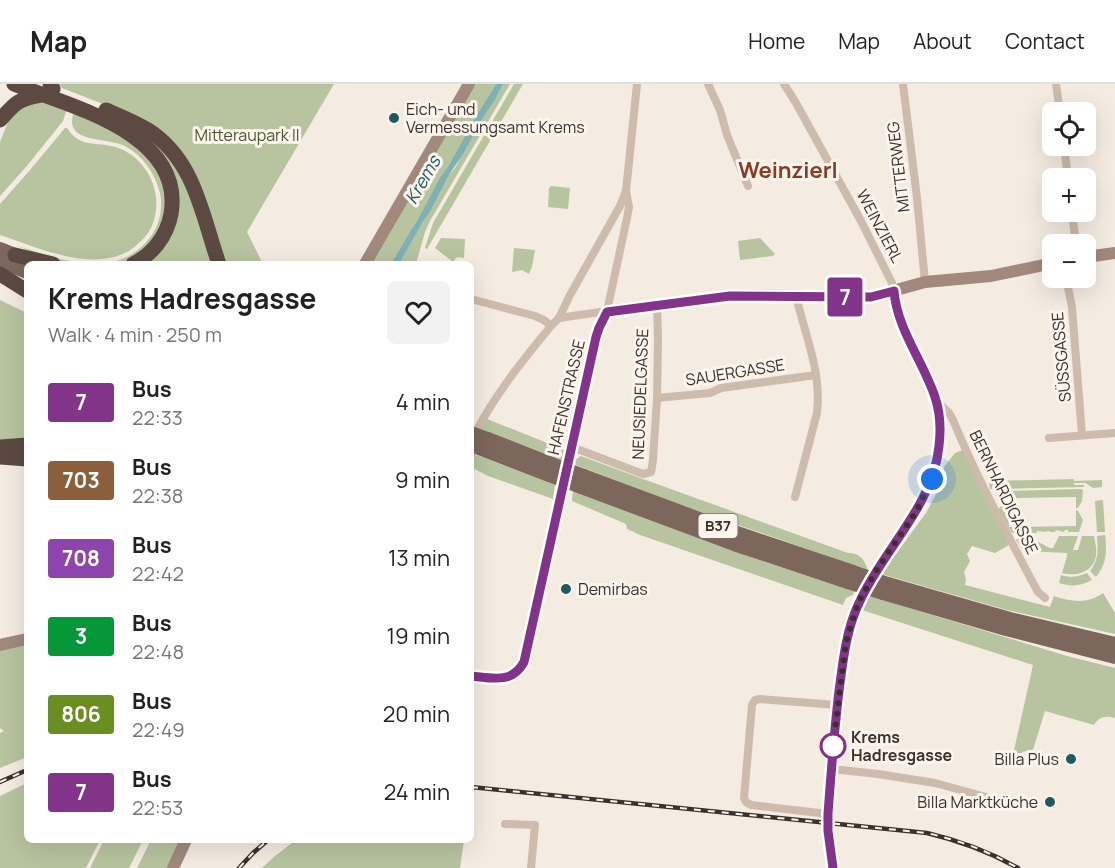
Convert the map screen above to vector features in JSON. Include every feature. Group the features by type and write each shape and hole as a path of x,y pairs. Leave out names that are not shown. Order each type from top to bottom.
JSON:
{"highway":[{"path":"0,119 13,84 46,88 150,131 165,143 193,183 218,261"},
{"path":"0,119 17,102 46,88"},
{"path":"46,88 114,124 140,141 162,166 171,189 171,215 162,239 138,261"},
{"path":"15,255 40,261"},
{"path":"0,274 24,289"},
{"path":"0,447 24,445"},
{"path":"0,457 24,459"}],"main road":[{"path":"0,249 30,261"},
{"path":"0,261 24,271"},
{"name":"B37","path":"481,444 583,482 734,544 851,577 1006,629 1115,657"},
{"name":"B37","path":"886,589 1115,644"}],"street":[{"path":"367,261 470,84"},
{"path":"607,312 629,207 627,191 637,84"},
{"path":"708,84 748,186"},
{"name":"WEINZIERL","path":"784,84 861,221 892,283 894,299 903,325 936,401 940,430 932,479 916,512 876,571 858,603 846,642 837,705 828,814 833,868"},
{"name":"MITTERWEG","path":"903,84 925,282"},
{"path":"1056,84 1059,102"},
{"path":"474,435 494,399 550,326 559,318 627,191"},
{"path":"1096,256 1115,253 1115,260"},
{"path":"559,318 736,295 871,297 925,282 991,276 1042,265"},
{"name":"SÜSSGASSE","path":"1068,288 1072,307 1082,435"},
{"path":"795,497 818,413 819,399 816,375 796,296"},
{"path":"474,300 536,316 550,326"},
{"name":"NEUSIEDELGASSE","path":"572,447 643,474 651,472 657,398 657,305"},
{"name":"HAFENSTRASSE","path":"474,676 504,678 512,676 520,670 524,662 596,337 607,312"},
{"name":"SAUERGASSE","path":"657,398 710,393 721,388 816,375"},
{"name":"BERNHARDIGASSE","path":"936,401 953,420 994,509 1038,592 1045,598"},
{"path":"1049,438 1115,433"},
{"path":"0,645 24,640"},
{"path":"828,814 751,805 744,798 752,705 755,700 837,705"},
{"path":"831,770 878,774 934,783 1000,801"},
{"path":"505,824 535,825 531,868"},
{"path":"173,868 185,843"}],"green space":[{"path":"30,84 148,134 181,169 214,261 145,261 171,230 159,155"},
{"name":"Mitteraupark II","path":"57,84 334,84 247,232 262,261 221,261 196,182 126,113"},
{"path":"474,84 496,84 393,261 372,261"},
{"path":"503,84 510,84 430,221 417,261 401,261 450,173"},
{"path":"514,84 523,84 427,249 425,248 433,223"},
{"path":"38,101 67,109 63,121 0,196 0,142 10,117 13,112"},
{"path":"74,112 125,134 159,168 168,203 158,237 130,261 114,261 137,250 157,226 161,198 155,179 137,155 125,146 80,134 75,130 72,122"},
{"path":"65,128 81,141 115,147 128,153 150,176 156,196 154,220 145,237 124,253 108,258 71,257 0,235 0,204"},
{"path":"551,186 570,188 568,209 548,207"},
{"path":"441,238 465,239 464,258 457,257 452,261 435,248"},
{"path":"760,238 775,254 740,260 738,241"},
{"path":"15,245 68,261 40,255"},
{"path":"514,248 535,250 529,274 522,270 512,272"},
{"path":"0,300 24,312 24,439 0,440"},
{"path":"487,419 565,450 562,460 481,429"},
{"path":"963,450 1009,545 995,553 972,546 967,554 970,561 964,572 965,585 1050,607 1054,596 1079,601 1097,597 1103,593 1115,613 1115,634 1007,610 881,574 926,513 944,479 944,467 955,453"},
{"path":"474,454 555,484 553,499 488,476 474,469"},
{"path":"581,456 848,553 859,555 868,570 675,503 576,465 575,460"},
{"path":"1074,479 1074,481 1102,480 1102,487 1093,488 1086,483 1074,483 1074,485 1085,485 1083,487 990,489 989,482 992,481"},
{"path":"1083,490 1082,501 1078,508 1076,508 1076,497 1015,498 1010,492 1011,491"},
{"path":"573,491 756,559 854,591 853,595 846,598 843,605 640,535 627,529 626,524 572,501"},
{"path":"1103,500 1105,532 1097,532 1095,501"},
{"path":"1008,504 1009,527 1076,526 1076,510 1083,520 1079,532 1056,530 1055,532 1012,533 998,509"},
{"path":"1105,535 1105,557 1096,577 1090,571 1098,550 1097,536"},
{"path":"1059,536 1078,536 1073,550 1078,550 1082,536 1094,536 1096,553 1092,566 1078,574 1062,573 1067,553 1023,551 1016,540 1025,538 1053,548"},
{"path":"1087,573 1092,580 1084,584 1059,583 1061,575 1074,577"},
{"path":"870,596 1067,656 1115,668 1115,718 1103,717 1094,725 1045,711 1032,753 1022,752 1020,757 1013,755 1033,665 862,610"},
{"path":"24,645 24,758 0,768 0,733 4,731 0,728 0,650"},
{"path":"24,784 24,843 98,843 86,868 0,868 0,796"},
{"path":"102,843 142,843 129,868 90,868"},
{"path":"150,843 180,843 168,868 137,868"},
{"path":"292,843 464,843 460,868 262,868"}],"water":[{"name":"Krems","path":"496,84 503,84 401,261 393,261 417,221"}],"railway":[{"path":"0,782 24,771"},
{"path":"474,787 927,833 974,847 1018,868"},
{"path":"239,868 265,843"}],"bus line":[{"name":"7","path":"474,676 504,678 512,676 520,670 527,654 596,337 607,312 743,295 871,297 894,291 894,299 903,325 933,390 940,430 939,447 932,479 924,497 858,603 846,642 837,705 828,814 833,868"}],"place":[{"name":"Eich- und Vermessungsamt Krems","path":"394,118"},
{"name":"Demirbas","path":"566,589"},
{"name":"Krems Hadresgasse","path":"833,746"},
{"name":"Billa Plus","path":"1071,759"},
{"name":"Billa Marktküche","path":"1050,802"}],"district":[{"name":"Weinzierl","path":"788,170"}],"route":[{"path":"833,746 846,642 858,603 876,571 916,512 932,479"}]}
